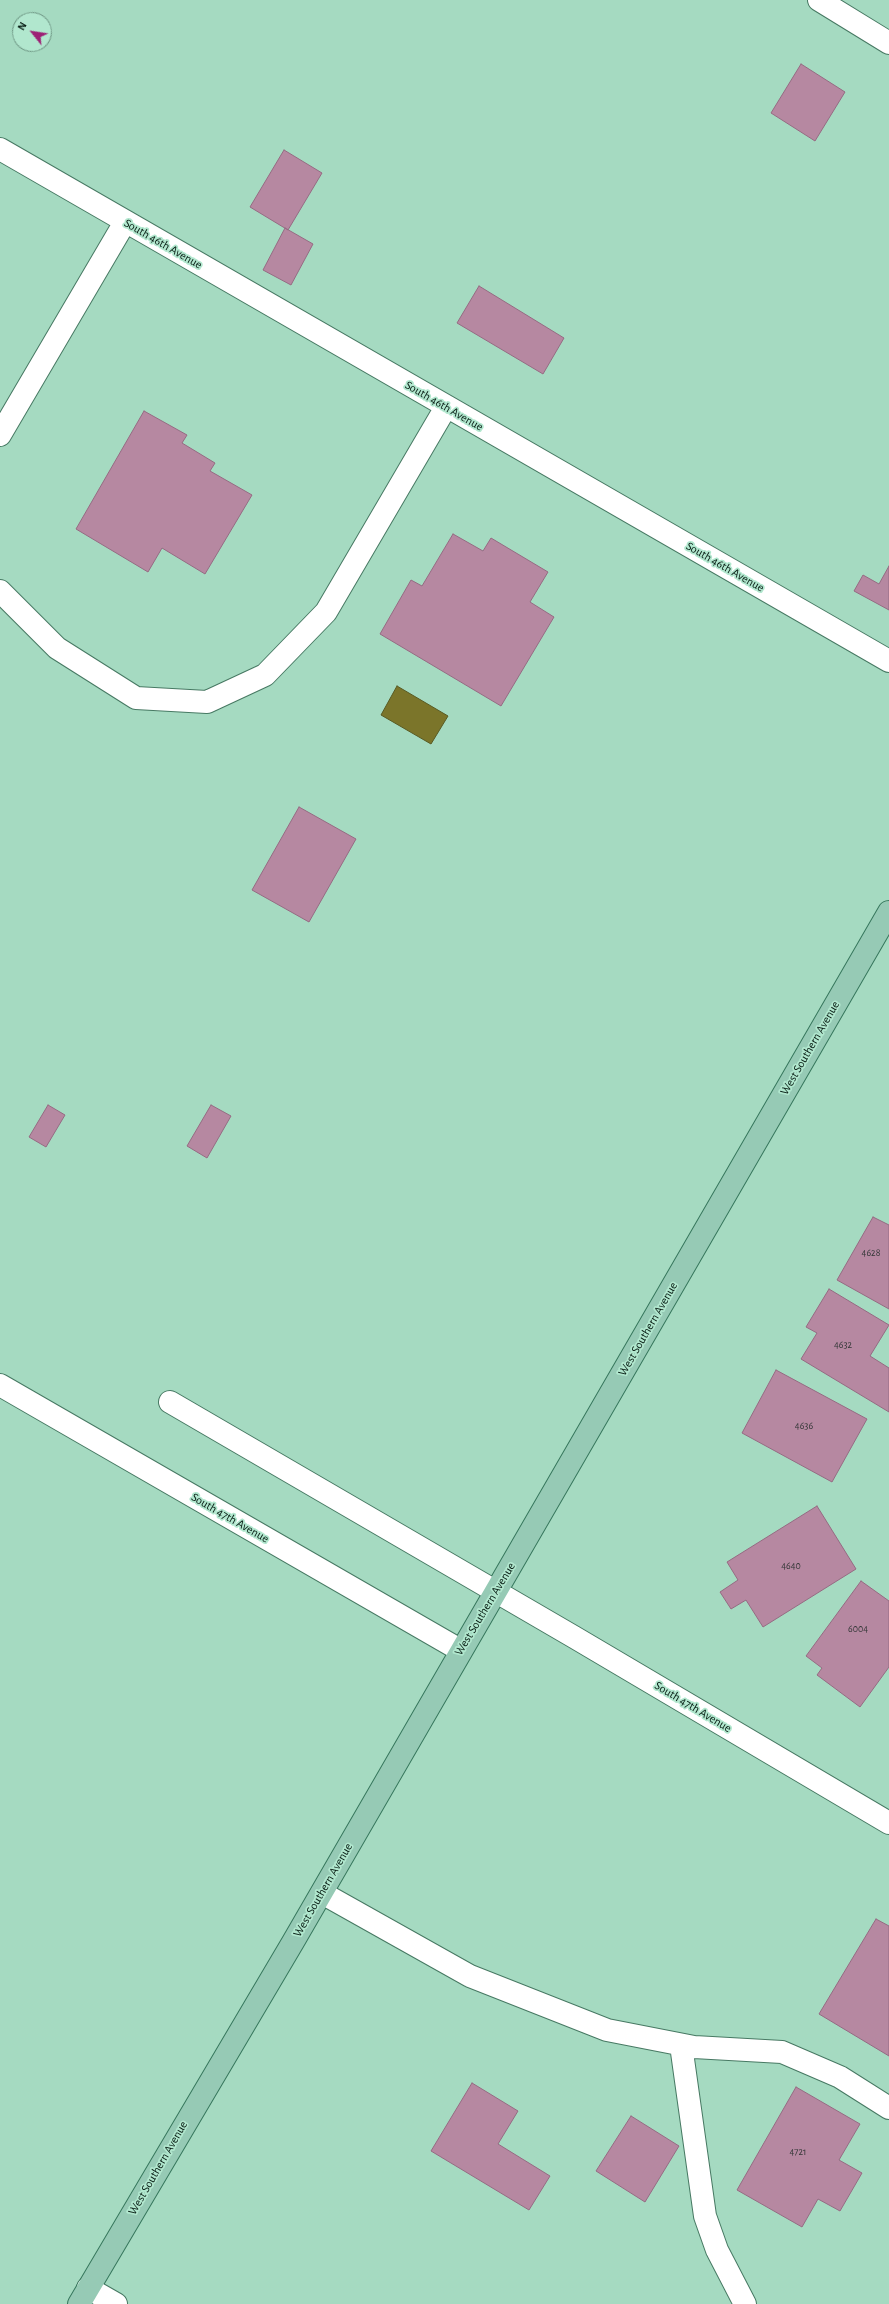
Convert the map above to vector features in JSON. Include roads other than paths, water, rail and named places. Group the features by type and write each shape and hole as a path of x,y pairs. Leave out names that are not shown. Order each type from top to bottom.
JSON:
{"main road":[{"name":"West Southern Avenue","path":"84,2296 322,1893 460,1650 496,1591 889,912"}],"street":[{"path":"819,0 889,43"},
{"name":"South 46th Avenue","path":"0,149 889,661"},
{"path":"0,435 125,222"},
{"path":"0,591 56,648 136,698 207,702 265,675 326,612 446,407"},
{"name":"South 47th Avenue","path":"0,1385 460,1650"},
{"name":"South 47th Avenue","path":"170,1402 496,1591 889,1823"},
{"path":"322,1893 470,1976 607,2030 681,2044 782,2052 840,2077 889,2108"},
{"path":"681,2044 705,2216 717,2250 745,2304"},
{"path":"84,2296 116,2304"}]}
